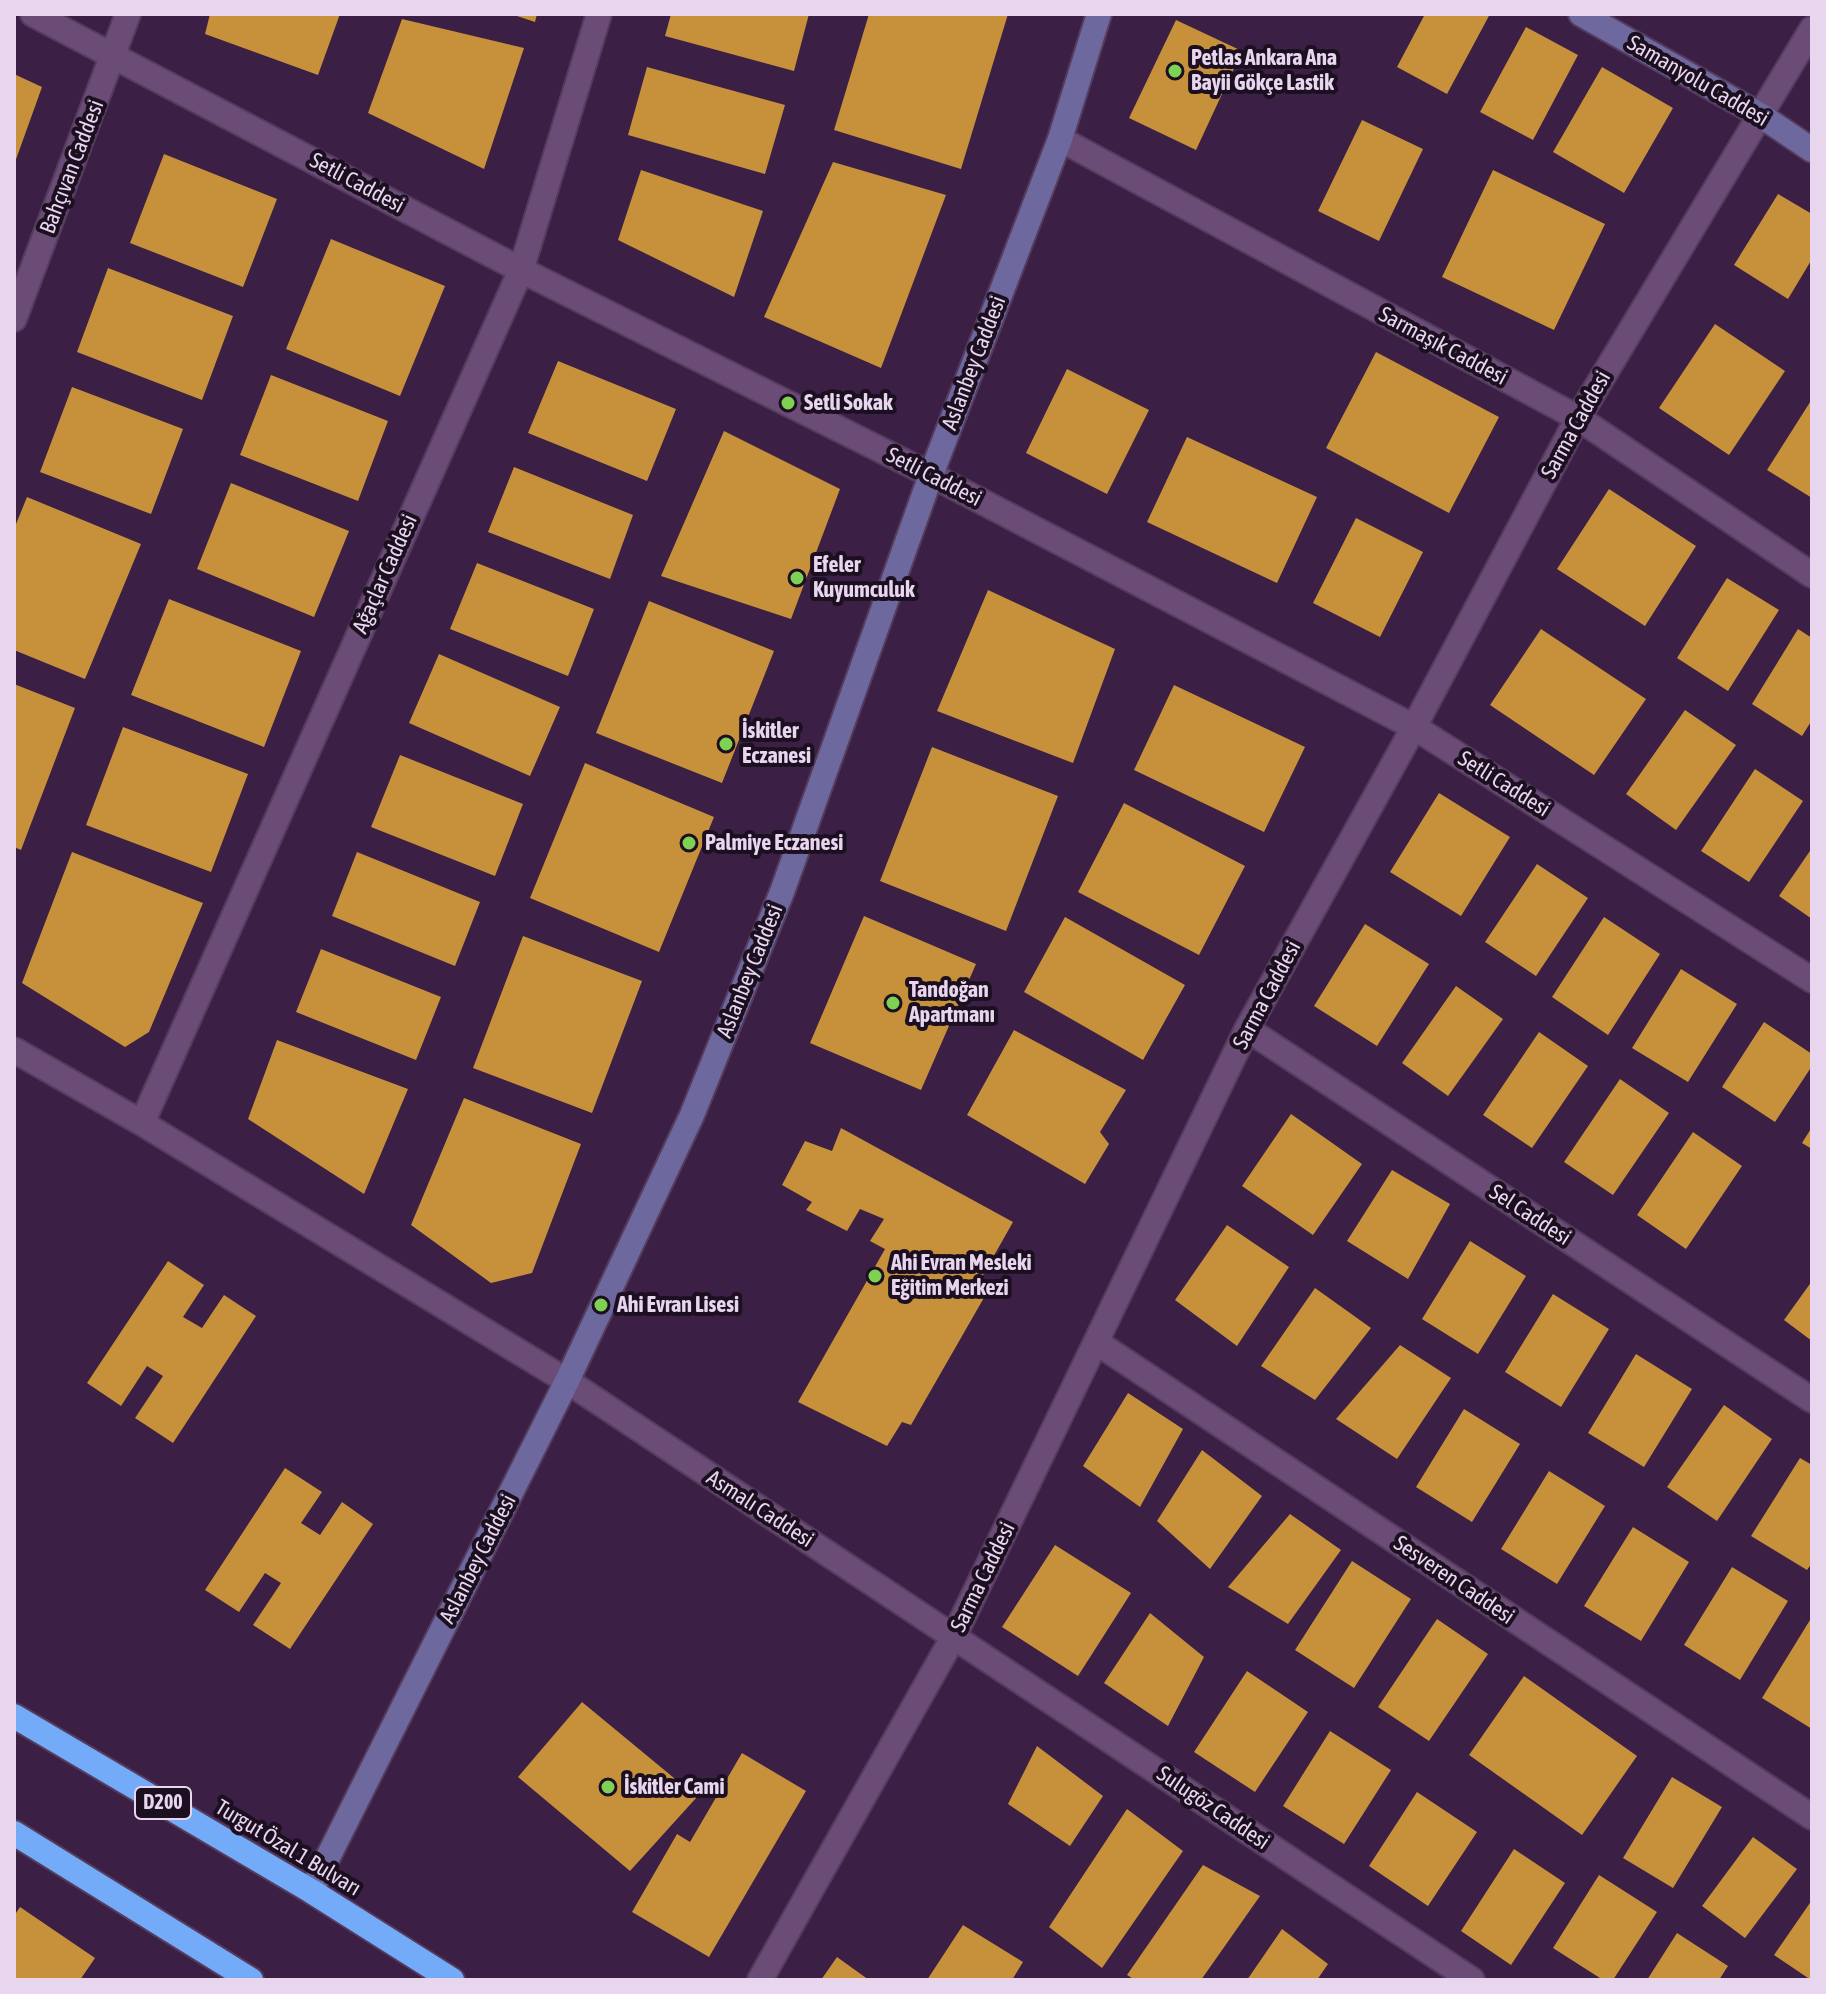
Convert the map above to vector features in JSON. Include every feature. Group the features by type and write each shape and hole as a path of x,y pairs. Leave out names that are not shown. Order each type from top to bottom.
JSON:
{"highway":[{"name":"Turgut Özal 1 Bulvarı","path":"14,1716 311,1891 452,1980"},
{"path":"15,1834 251,1980"}],"street":[{"name":"Setli Caddesi","path":"33,14 521,270 931,475 1414,727 1812,980"},
{"name":"Bahçıvan Caddesi","path":"14,319 128,14"},
{"name":"Ağaçlar Caddesi","path":"142,1123 521,270 599,14"},
{"name":"Aslanbey Caddesi","path":"311,1891 567,1381 692,1115 782,892 931,475 1060,139 1099,14"},
{"name":"Samanyolu Caddesi","path":"1581,14 1760,115 1812,150"},
{"name":"Sarma Caddesi","path":"760,1980 954,1636 1247,1029 1414,727 1578,418 1812,29"},
{"name":"Sarmaşık Caddesi","path":"1060,139 1578,418 1812,575"},
{"name":"Sel Caddesi","path":"1247,1029 1812,1400"},
{"name":"Asmalı Caddesi","path":"14,1050 142,1123 567,1381 954,1636"},
{"name":"Sesveren Caddesi","path":"1096,1342 1812,1817"},
{"name":"Sulugöz Caddesi","path":"954,1636 1472,1980"}],"building":[{"path":"210,14 340,14 318,75 205,34"},
{"path":"511,14 537,14 535,22"},
{"path":"671,14 809,14 794,71 665,36"},
{"path":"869,14 1008,14 961,169 834,130"},
{"path":"1425,14 1490,14 1447,94 1397,67"},
{"path":"402,19 524,48 484,169 368,113"},
{"path":"1176,20 1242,51 1196,150 1129,118"},
{"path":"1526,27 1578,55 1533,140 1480,112"},
{"path":"647,67 785,105 765,174 628,135"},
{"path":"1602,67 1673,108 1624,193 1553,152"},
{"path":"14,74 42,87 14,165"},
{"path":"1362,120 1423,149 1379,241 1318,211"},
{"path":"164,154 277,199 243,287 130,243"},
{"path":"833,162 946,195 881,368 764,317"},
{"path":"641,170 763,211 734,297 618,240"},
{"path":"1493,170 1605,224 1554,330 1442,277"},
{"path":"1778,194 1812,214 1812,259 1788,299 1734,265"},
{"path":"331,239 445,286 400,396 286,349"},
{"path":"108,268 233,316 202,400 77,352"},
{"path":"1715,324 1785,371 1729,455 1659,408"},
{"path":"1376,352 1499,417 1449,513 1326,448"},
{"path":"558,361 676,409 647,481 528,433"},
{"path":"1067,369 1149,410 1107,494 1026,453"},
{"path":"271,375 388,421 358,501 240,455"},
{"path":"72,387 183,429 151,514 40,472"},
{"path":"1812,399 1812,498 1767,470"},
{"path":"724,431 840,489 791,619 661,576"},
{"path":"1187,437 1317,497 1277,583 1147,522"},
{"path":"514,467 633,515 610,579 488,532"},
{"path":"231,483 349,531 314,617 197,569"},
{"path":"1609,489 1696,546 1645,626 1557,569"},
{"path":"27,497 141,544 85,679 14,650 14,529"},
{"path":"1356,518 1423,552 1380,637 1313,603"},
{"path":"477,563 594,609 568,676 450,629"},
{"path":"1727,578 1779,610 1728,691 1677,658"},
{"path":"988,590 1115,649 1073,763 937,711"},
{"path":"169,599 301,651 264,747 131,695"},
{"path":"649,601 774,651 722,783 596,733"},
{"path":"1541,629 1646,699 1594,775 1490,705"},
{"path":"1798,629 1812,638 1812,720 1802,736 1752,704"},
{"path":"439,654 560,707 530,776 409,723"},
{"path":"14,684 75,708 21,850 14,847"},
{"path":"1174,685 1305,747 1264,832 1134,770"},
{"path":"1685,710 1736,745 1676,830 1626,794"},
{"path":"123,727 248,774 211,872 86,825"},
{"path":"932,747 1058,796 1006,931 880,881"},
{"path":"400,755 523,804 495,876 371,827"},
{"path":"585,763 714,817 659,952 530,898"},
{"path":"1755,769 1803,801 1749,882 1701,851"},
{"path":"1439,793 1510,837 1461,916 1390,872"},
{"path":"1124,803 1245,866 1199,955 1078,892"},
{"path":"1812,848 1812,919 1779,896"},
{"path":"72,852 203,903 149,1032 125,1047 22,983"},
{"path":"357,852 480,902 455,966 332,916"},
{"path":"1537,864 1588,898 1536,976 1485,942"},
{"name":"Tandoğan Apartmanı","path":"864,916 976,964 921,1090 810,1043"},
{"path":"1065,917 1185,985 1143,1060 1024,992"},
{"path":"1604,917 1660,954 1608,1035 1552,997"},
{"path":"1365,924 1429,964 1377,1046 1314,1006"},
{"path":"523,936 642,981 592,1113 473,1068"},
{"path":"321,949 441,997 416,1060 296,1012"},
{"path":"1681,969 1737,1004 1688,1082 1632,1048"},
{"path":"1456,986 1503,1019 1448,1096 1402,1063"},
{"path":"1764,1022 1812,1054 1812,1066 1775,1122 1722,1087"},
{"path":"1014,1030 1126,1090 1100,1132 1109,1144 1085,1184 967,1115"},
{"path":"1539,1032 1588,1066 1532,1148 1483,1115"},
{"path":"277,1040 408,1089 364,1194 248,1119"},
{"path":"1620,1079 1669,1113 1613,1195 1564,1162"},
{"path":"464,1098 581,1144 532,1273 491,1283 411,1225"},
{"path":"1291,1114 1362,1164 1313,1235 1242,1186"},
{"path":"1812,1127 1812,1149 1802,1143"},
{"path":"841,1128 1013,1222 974,1291 985,1296 911,1425 902,1422 887,1446 798,1402 885,1249 870,1241 884,1219 860,1209 847,1231 806,1210 812,1202 782,1185 805,1141 832,1151"},
{"path":"1693,1132 1742,1166 1686,1249 1637,1215"},
{"path":"1392,1170 1450,1204 1408,1279 1347,1241"},
{"path":"1227,1225 1289,1267 1237,1346 1175,1300"},
{"path":"1470,1241 1526,1276 1478,1354 1422,1319"},
{"path":"168,1261 204,1285 183,1317 202,1328 224,1295 256,1316 173,1443 135,1418 163,1376 147,1366 121,1406 87,1383"},
{"path":"1812,1281 1812,1341 1784,1320"},
{"path":"1315,1288 1371,1328 1315,1400 1261,1366"},
{"path":"1553,1294 1609,1329 1561,1407 1505,1372"},
{"path":"1400,1345 1451,1378 1397,1459 1336,1419"},
{"path":"1636,1354 1692,1389 1644,1467 1588,1433"},
{"path":"1128,1393 1183,1429 1140,1507 1083,1466"},
{"path":"1724,1405 1772,1439 1717,1521 1667,1487"},
{"path":"1464,1409 1520,1444 1472,1522 1416,1487"},
{"path":"1202,1450 1262,1496 1210,1569 1157,1521"},
{"path":"1800,1458 1812,1465 1812,1563 1807,1570 1751,1536"},
{"path":"285,1468 322,1492 301,1523 320,1535 342,1502 373,1524 290,1649 253,1625 281,1583 265,1573 239,1612 205,1590"},
{"path":"1549,1471 1605,1506 1557,1584 1501,1549"},
{"path":"1290,1514 1341,1550 1288,1624 1228,1587"},
{"path":"1633,1527 1689,1562 1641,1641 1584,1606"},
{"path":"1055,1545 1131,1593 1078,1676 1002,1627"},
{"path":"1352,1561 1411,1599 1354,1688 1295,1650"},
{"path":"1732,1567 1788,1601 1740,1680 1684,1645"},
{"path":"1150,1613 1204,1657 1168,1726 1104,1683"},
{"path":"1437,1619 1488,1654 1429,1741 1378,1707"},
{"path":"1812,1621 1812,1729 1762,1698"},
{"path":"1247,1671 1308,1712 1255,1792 1194,1752"},
{"path":"1524,1676 1637,1756 1582,1835 1469,1755"},
{"name":"İskitler Cami","path":"582,1702 697,1797 630,1871 518,1777"},
{"path":"1330,1731 1391,1770 1344,1844 1283,1806"},
{"path":"1037,1746 1103,1796 1070,1846 1008,1804"},
{"path":"742,1753 806,1791 709,1957 632,1912 677,1834 690,1842"},
{"path":"1672,1777 1722,1807 1673,1888 1623,1858"},
{"path":"1417,1792 1477,1832 1428,1906 1369,1866"},
{"path":"1127,1809 1183,1851 1102,1968 1049,1927"},
{"path":"1753,1837 1797,1869 1745,1938 1702,1906"},
{"path":"1514,1849 1565,1883 1511,1965 1461,1931"},
{"path":"1203,1865 1260,1896 1201,1980 1135,1980 1127,1975"},
{"path":"1599,1875 1657,1912 1613,1980 1603,1980 1553,1948"},
{"path":"1812,1900 1812,1980 1811,1980 1774,1955"},
{"path":"20,1907 95,1958 80,1980 14,1980 14,1916"},
{"path":"963,1925 1023,1962 1012,1980 927,1980"},
{"path":"1282,1929 1328,1964 1317,1980 1247,1980"},
{"path":"1677,1933 1728,1966 1719,1980 1647,1980"},
{"path":"837,1957 869,1980 821,1980"}],"place":[{"name":"Petlas Ankara Ana Bayii Gökçe Lastik","path":"1175,71"},
{"name":"Setli Sokak","path":"788,403"},
{"name":"Efeler Kuyumculuk","path":"797,578"},
{"name":"İskitler Eczanesi","path":"726,744"},
{"name":"Palmiye Eczanesi","path":"689,843"},
{"name":"Tandoğan Apartmanı","path":"893,1003"},
{"name":"Ahi Evran Mesleki Eğitim Merkezi","path":"875,1276"},
{"name":"Ahi Evran Lisesi","path":"601,1305"},
{"name":"İskitler Cami","path":"608,1787"}]}
